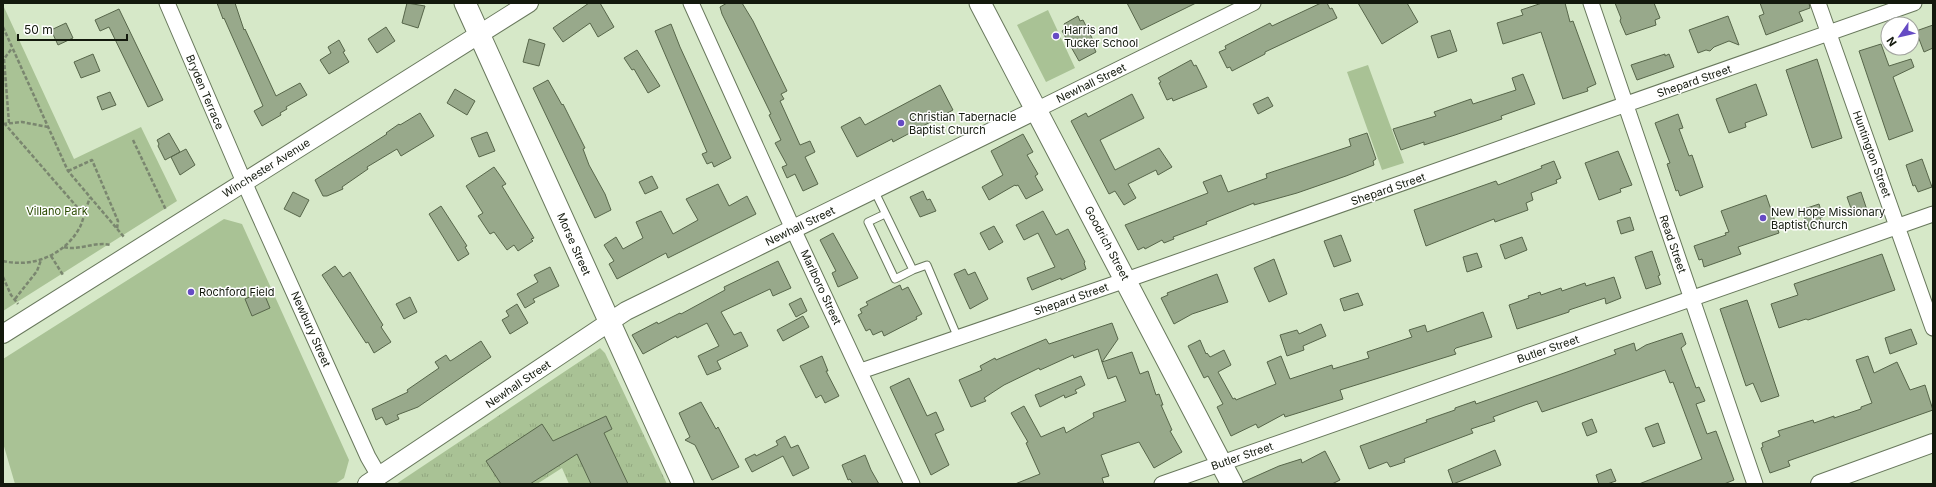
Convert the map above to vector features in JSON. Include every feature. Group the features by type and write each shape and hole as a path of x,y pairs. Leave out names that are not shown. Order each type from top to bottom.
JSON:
{"main road":[{"name":"Morse Street","path":"465,3 683,484"},
{"name":"Goodrich Street","path":"980,3 1232,484"}],"street":[{"name":"Bryden Terrace","path":"167,3 244,182"},
{"name":"Winchester Avenue","path":"3,334 529,3"},
{"name":"Marlboro Street","path":"691,3 793,229 861,371 912,484"},
{"name":"Read Street","path":"1591,3 1755,484"},
{"name":"Huntington Street","path":"1818,3 1933,328"},
{"name":"Shepard Street","path":"861,371 1126,280 1914,3"},
{"name":"Newhall Street","path":"373,480 626,311 1249,4"},
{"name":"Newbury Street","path":"244,182 365,450 373,480"},
{"name":"Butler Street","path":"1162,484 1933,214"},
{"path":"1820,484 1933,443"}],"lane":[{"path":"874,189 913,270"},
{"path":"885,214 868,222 895,279 927,265 958,338"}],"path":[{"path":"3,27 68,171 124,237"},
{"path":"9,123 3,59 12,48"},
{"path":"3,124 22,122 48,128"},
{"path":"3,124 84,215"},
{"path":"133,140 166,210"},
{"path":"68,171 92,160 118,221 117,229"},
{"path":"3,261 26,263 41,260 51,256 64,247 79,228 90,197"},
{"path":"64,247 76,248 103,243 111,245"},
{"path":"51,256 63,275"},
{"path":"14,299 37,271 41,260"},
{"path":"3,277 18,304"}],"green space":[{"name":"Villano Park","path":"3,5 74,159 141,127 177,201 3,311"},
{"path":"1048,10 1075,68 1046,82 1017,25"},
{"path":"1368,65 1404,163 1382,170 1347,72"},
{"name":"Rochford Field","path":"224,219 242,224 349,460 344,478 335,484 15,484 3,443 3,359"},
{"path":"600,348 605,353 667,484 628,484 604,433 612,429 606,416 554,442 542,425 486,461 501,484 396,484"},
{"path":"577,454 591,484 569,484 562,468 537,484 530,484"}],"building":[{"path":"217,3 235,3 244,30 245,29 276,96 300,83 307,95 286,107 287,109 280,113 281,115 262,126 254,111 263,106"},
{"path":"407,3 425,6 418,28 402,23"},
{"path":"589,3 600,3 614,27 598,37 590,23 563,42 553,28"},
{"path":"727,3 742,3 753,21 787,91 781,94 784,99 780,101 800,145 810,141 815,152 805,157 818,184 803,191 795,174 787,178 782,167 787,165 775,143 781,140 769,115 771,114 722,14 720,7"},
{"path":"1127,3 1196,3 1141,30"},
{"path":"1321,3 1327,3 1330,9 1332,8 1337,18 1265,52 1265,54 1232,71 1230,67 1227,68 1219,52 1226,49 1225,46 1270,23 1272,26"},
{"path":"1358,3 1407,3 1418,22 1382,44"},
{"path":"1542,3 1565,3 1570,22 1573,21 1596,84 1587,88 1588,91 1563,99 1541,32 1503,44 1497,23 1523,15 1521,10"},
{"path":"1615,3 1654,3 1660,18 1655,20 1656,25 1626,35"},
{"path":"1760,3 1809,3 1810,8 1799,12 1803,21 1766,35 1759,16 1764,14"},
{"path":"119,9 163,100 148,107 109,27 100,31 95,20"},
{"path":"1078,16 1080,21 1083,20 1094,42 1092,43 1096,52 1079,61 1062,31 1066,28 1064,24"},
{"path":"1728,16 1739,45 1729,41 1714,47 1710,51 1706,50 1698,53 1689,30"},
{"path":"66,23 73,38 58,45 51,30"},
{"path":"671,24 731,158 714,167 712,162 707,164 702,154 707,152 655,31"},
{"path":"1933,25 1933,48 1924,52 1920,42 1920,30"},
{"path":"386,27 395,41 377,53 368,39"},
{"path":"1450,30 1457,51 1438,58 1431,36"},
{"path":"529,39 545,44 539,66 523,62"},
{"path":"339,40 345,51 343,52 349,62 329,74 320,60 331,53 328,47"},
{"path":"1880,44 1880,56 1885,56 1889,66 1911,59 1914,67 1893,77 1913,131 1889,140 1859,51"},
{"path":"637,50 660,86 648,93 634,69 632,70 624,58"},
{"path":"93,54 100,71 81,78 74,62"},
{"path":"1665,54 1665,56 1669,54 1674,67 1637,80 1631,65"},
{"path":"1817,59 1842,138 1812,148 1786,70"},
{"path":"1191,60 1194,66 1196,65 1207,87 1173,101 1172,98 1167,100 1159,83 1161,82 1158,78"},
{"path":"1523,74 1535,104 1501,116 1502,119 1424,145 1424,142 1401,150 1393,129 1436,116 1434,112 1471,99 1473,104 1516,90 1512,78"},
{"path":"548,80 562,105 563,104 585,148 583,149 589,165 605,194 611,210 595,218 533,88"},
{"path":"1756,84 1767,115 1745,123 1746,127 1729,133 1716,99"},
{"name":"Christian Tabernacle Baptist Church","path":"940,85 953,110 893,142 892,139 857,157 841,127 860,117 865,125"},
{"path":"455,89 475,101 467,115 447,103"},
{"path":"110,92 116,105 102,110 97,97"},
{"path":"1132,94 1144,118 1100,140 1115,170 1159,148 1172,167 1158,175 1156,170 1128,184 1136,198 1124,205 1115,191 1109,194 1071,121 1086,113 1088,117"},
{"path":"1268,97 1273,106 1258,114 1253,104"},
{"path":"420,113 434,136 401,156 397,149 367,167 368,169 342,187 343,189 327,196 323,196 315,180 387,134 386,133 399,124 400,125"},
{"path":"1678,114 1683,128 1679,129 1689,156 1692,155 1703,187 1680,196 1678,190 1676,191 1667,164 1670,163 1655,123"},
{"path":"487,132 495,151 479,157 471,138"},
{"path":"169,133 180,152 165,160 158,146 159,144 157,140"},
{"path":"1367,133 1376,159 1373,161 1374,165 1346,176 1297,193 1254,205 1254,203 1206,222 1207,224 1173,237 1174,239 1164,243 1162,240 1145,249 1144,247 1138,250 1125,225 1208,193 1203,182 1221,175 1228,192 1267,178 1266,174 1351,146 1349,139"},
{"path":"1023,134 1033,152 1027,155 1038,174 1035,176 1043,190 1026,199 1018,185 1015,185 989,200 982,187 1003,175 991,151"},
{"path":"186,149 195,165 180,175 171,157"},
{"path":"1618,151 1632,185 1620,189 1621,192 1599,200 1585,163"},
{"path":"1922,159 1932,187 1918,192 1915,185 1913,186 1906,165"},
{"path":"1554,161 1561,178 1556,180 1557,183 1531,193 1533,200 1526,203 1528,210 1495,222 1494,219 1426,246 1414,210 1496,181 1498,185 1542,168 1541,166"},
{"path":"494,167 506,184 502,186 534,238 531,239 533,241 518,251 514,245 507,250 494,232 490,234 478,216 483,213 466,186"},
{"path":"652,176 658,188 645,194 639,182"},
{"path":"718,184 729,206 747,196 756,214 668,258 666,253 617,279 609,264 614,261 604,245 616,237 623,249 643,238 636,222 661,211 673,234 698,220 686,199"},
{"path":"923,191 927,200 930,199 936,211 920,217 910,197"},
{"path":"293,192 309,200 300,217 284,209"},
{"path":"1861,192 1867,210 1853,214 1847,197"},
{"path":"1766,195 1779,233 1738,247 1741,254 1704,267 1702,259 1699,260 1694,246 1726,235 1725,233 1729,232 1721,211"},
{"path":"1819,204 1823,217 1820,218 1823,226 1809,230 1803,213 1805,212 1804,209"},
{"path":"441,206 467,246 465,247 469,254 458,261 429,214"},
{"path":"1043,211 1056,235 1068,229 1085,262 1086,269 1032,290 1027,278 1055,267 1038,233 1024,240 1016,225"},
{"path":"1630,217 1634,230 1621,234 1617,221"},
{"path":"994,226 1003,242 989,250 980,233"},
{"path":"833,233 858,278 838,287 832,273 836,271 820,240"},
{"path":"1341,235 1351,261 1334,267 1324,241"},
{"path":"1522,237 1527,250 1505,259 1500,245"},
{"path":"1652,251 1660,275 1658,276 1661,284 1646,289 1635,257"},
{"path":"1477,253 1482,267 1467,272 1463,257"},
{"path":"1882,254 1895,290 1808,320 1806,319 1779,328 1771,304 1798,295 1794,284"},
{"path":"1274,259 1287,294 1269,302 1254,268"},
{"path":"778,261 791,288 773,296 770,289 721,312 734,335 741,332 748,346 717,361 721,369 707,375 698,356 719,346 707,323 677,338 676,336 643,354 632,335 657,322 658,324 680,313 681,314 725,290 724,287"},
{"path":"335,266 343,277 350,272 383,325 381,327 391,342 374,353 322,275"},
{"path":"550,267 559,286 533,299 535,302 525,308 517,294 538,282 534,275"},
{"path":"965,269 968,275 975,272 988,299 970,309 954,274"},
{"path":"1217,274 1228,302 1192,314 1174,324 1161,298 1168,295 1167,293"},
{"path":"1614,277 1621,298 1606,304 1605,298 1569,310 1569,312 1517,329 1509,305 1529,298 1528,296 1540,292 1541,295 1561,288 1562,291 1585,283 1586,286"},
{"path":"900,285 902,290 908,287 922,314 916,317 917,319 884,336 882,331 873,335 870,329 866,331 858,315 862,313 860,309 868,305 866,302"},
{"path":"263,291 270,308 252,316 245,299"},
{"path":"1358,293 1363,305 1344,311 1340,299"},
{"path":"410,297 417,312 404,319 396,304"},
{"path":"801,298 807,311 796,317 789,304"},
{"path":"1747,300 1779,396 1761,402 1753,383 1746,386 1720,309"},
{"path":"517,304 528,323 510,334 502,320 509,316 506,311"},
{"path":"1483,312 1492,337 1456,348 1454,350 1456,354 1340,390 1343,399 1285,417 1284,414 1258,428 1256,424 1231,436 1217,407 1223,404 1208,376 1204,378 1188,346 1200,340 1206,354 1207,353 1210,357 1224,350 1231,365 1218,372 1233,399 1235,398 1236,400 1276,384 1267,362 1281,356 1290,379 1332,365 1333,369 1369,358 1367,352 1412,337 1409,330 1425,325 1427,332"},
{"path":"803,316 809,327 783,341 777,330"},
{"path":"1112,323 1118,339 1102,362 1098,349 1074,358 1073,355 1040,370 1039,368 1004,385 984,398 986,401 971,407 959,380 982,370 980,366 995,358 996,360 1046,339 1049,344"},
{"path":"1321,324 1326,336 1303,346 1304,350 1287,356 1280,335 1297,330 1299,334"},
{"path":"1911,329 1917,344 1890,354 1885,338"},
{"path":"1682,333 1686,344 1681,348 1696,388 1699,387 1705,401 1696,404 1707,434 1716,431 1734,480 1724,484 1639,484 1702,459 1673,382 1670,383 1665,370 1542,412 1537,401 1525,405 1493,417 1495,421 1471,429 1473,433 1406,458 1404,459 1405,462 1390,467 1387,462 1369,469 1360,446 1427,422 1426,420 1455,410 1455,408 1475,401 1476,404 1616,354 1614,350 1634,343 1636,351 1646,345"},
{"path":"481,341 491,357 418,407 397,415 399,419 386,425 382,417 376,420 372,409 408,392 407,390 439,368 435,362 446,355 450,361"},
{"path":"1132,352 1140,374 1148,371 1156,395 1159,394 1163,405 1161,405 1172,430 1170,431 1182,452 1154,468 1139,442 1101,455 1109,476 1102,478 1104,484 1015,484 1040,474 1026,443 1028,442 1011,413 1024,406 1041,437 1064,427 1066,433 1094,417 1093,413 1126,401 1116,376 1108,379 1102,362"},
{"path":"822,356 828,371 826,371 839,396 825,403 821,395 816,398 800,366"},
{"path":"1868,356 1874,373 1897,362 1910,390 1925,385 1933,410 1788,461 1790,466 1770,473 1761,448 1763,447 1762,443 1780,436 1778,431 1813,420 1814,423 1834,416 1834,418 1861,409 1861,407 1872,403 1856,360"},
{"path":"1081,376 1085,385 1075,390 1077,393 1065,398 1064,395 1040,407 1035,395"},
{"path":"909,378 927,416 936,412 944,430 935,434 949,465 931,475 890,387"},
{"path":"701,402 716,429 718,427 739,467 712,480 695,445 685,440 690,437 679,413"},
{"path":"606,416 612,429 604,433 628,484 591,484 577,454 530,484 501,484 486,461 542,424 553,441"},
{"path":"1592,419 1597,432 1587,436 1582,423"},
{"path":"1658,423 1665,443 1653,447 1645,428"},
{"path":"785,436 791,448 798,445 809,468 793,476 783,456 752,472 745,459 755,454 756,456 778,445 776,441"},
{"path":"1495,450 1501,465 1453,484 1448,470"},
{"path":"1325,451 1340,480 1332,484 1244,484 1243,482 1279,466 1301,459 1302,463"},
{"path":"865,455 879,484 853,484 850,479 848,480 842,465"},
{"path":"1611,469 1616,481 1607,484 1599,484 1596,475"}],"place":[{"name":"Harris and Tucker School","path":"1056,36"},
{"name":"Christian Tabernacle Baptist Church","path":"901,123"},
{"name":"New Hope Missionary Baptist Church","path":"1763,218"},
{"name":"Rochford Field","path":"191,292"}]}
